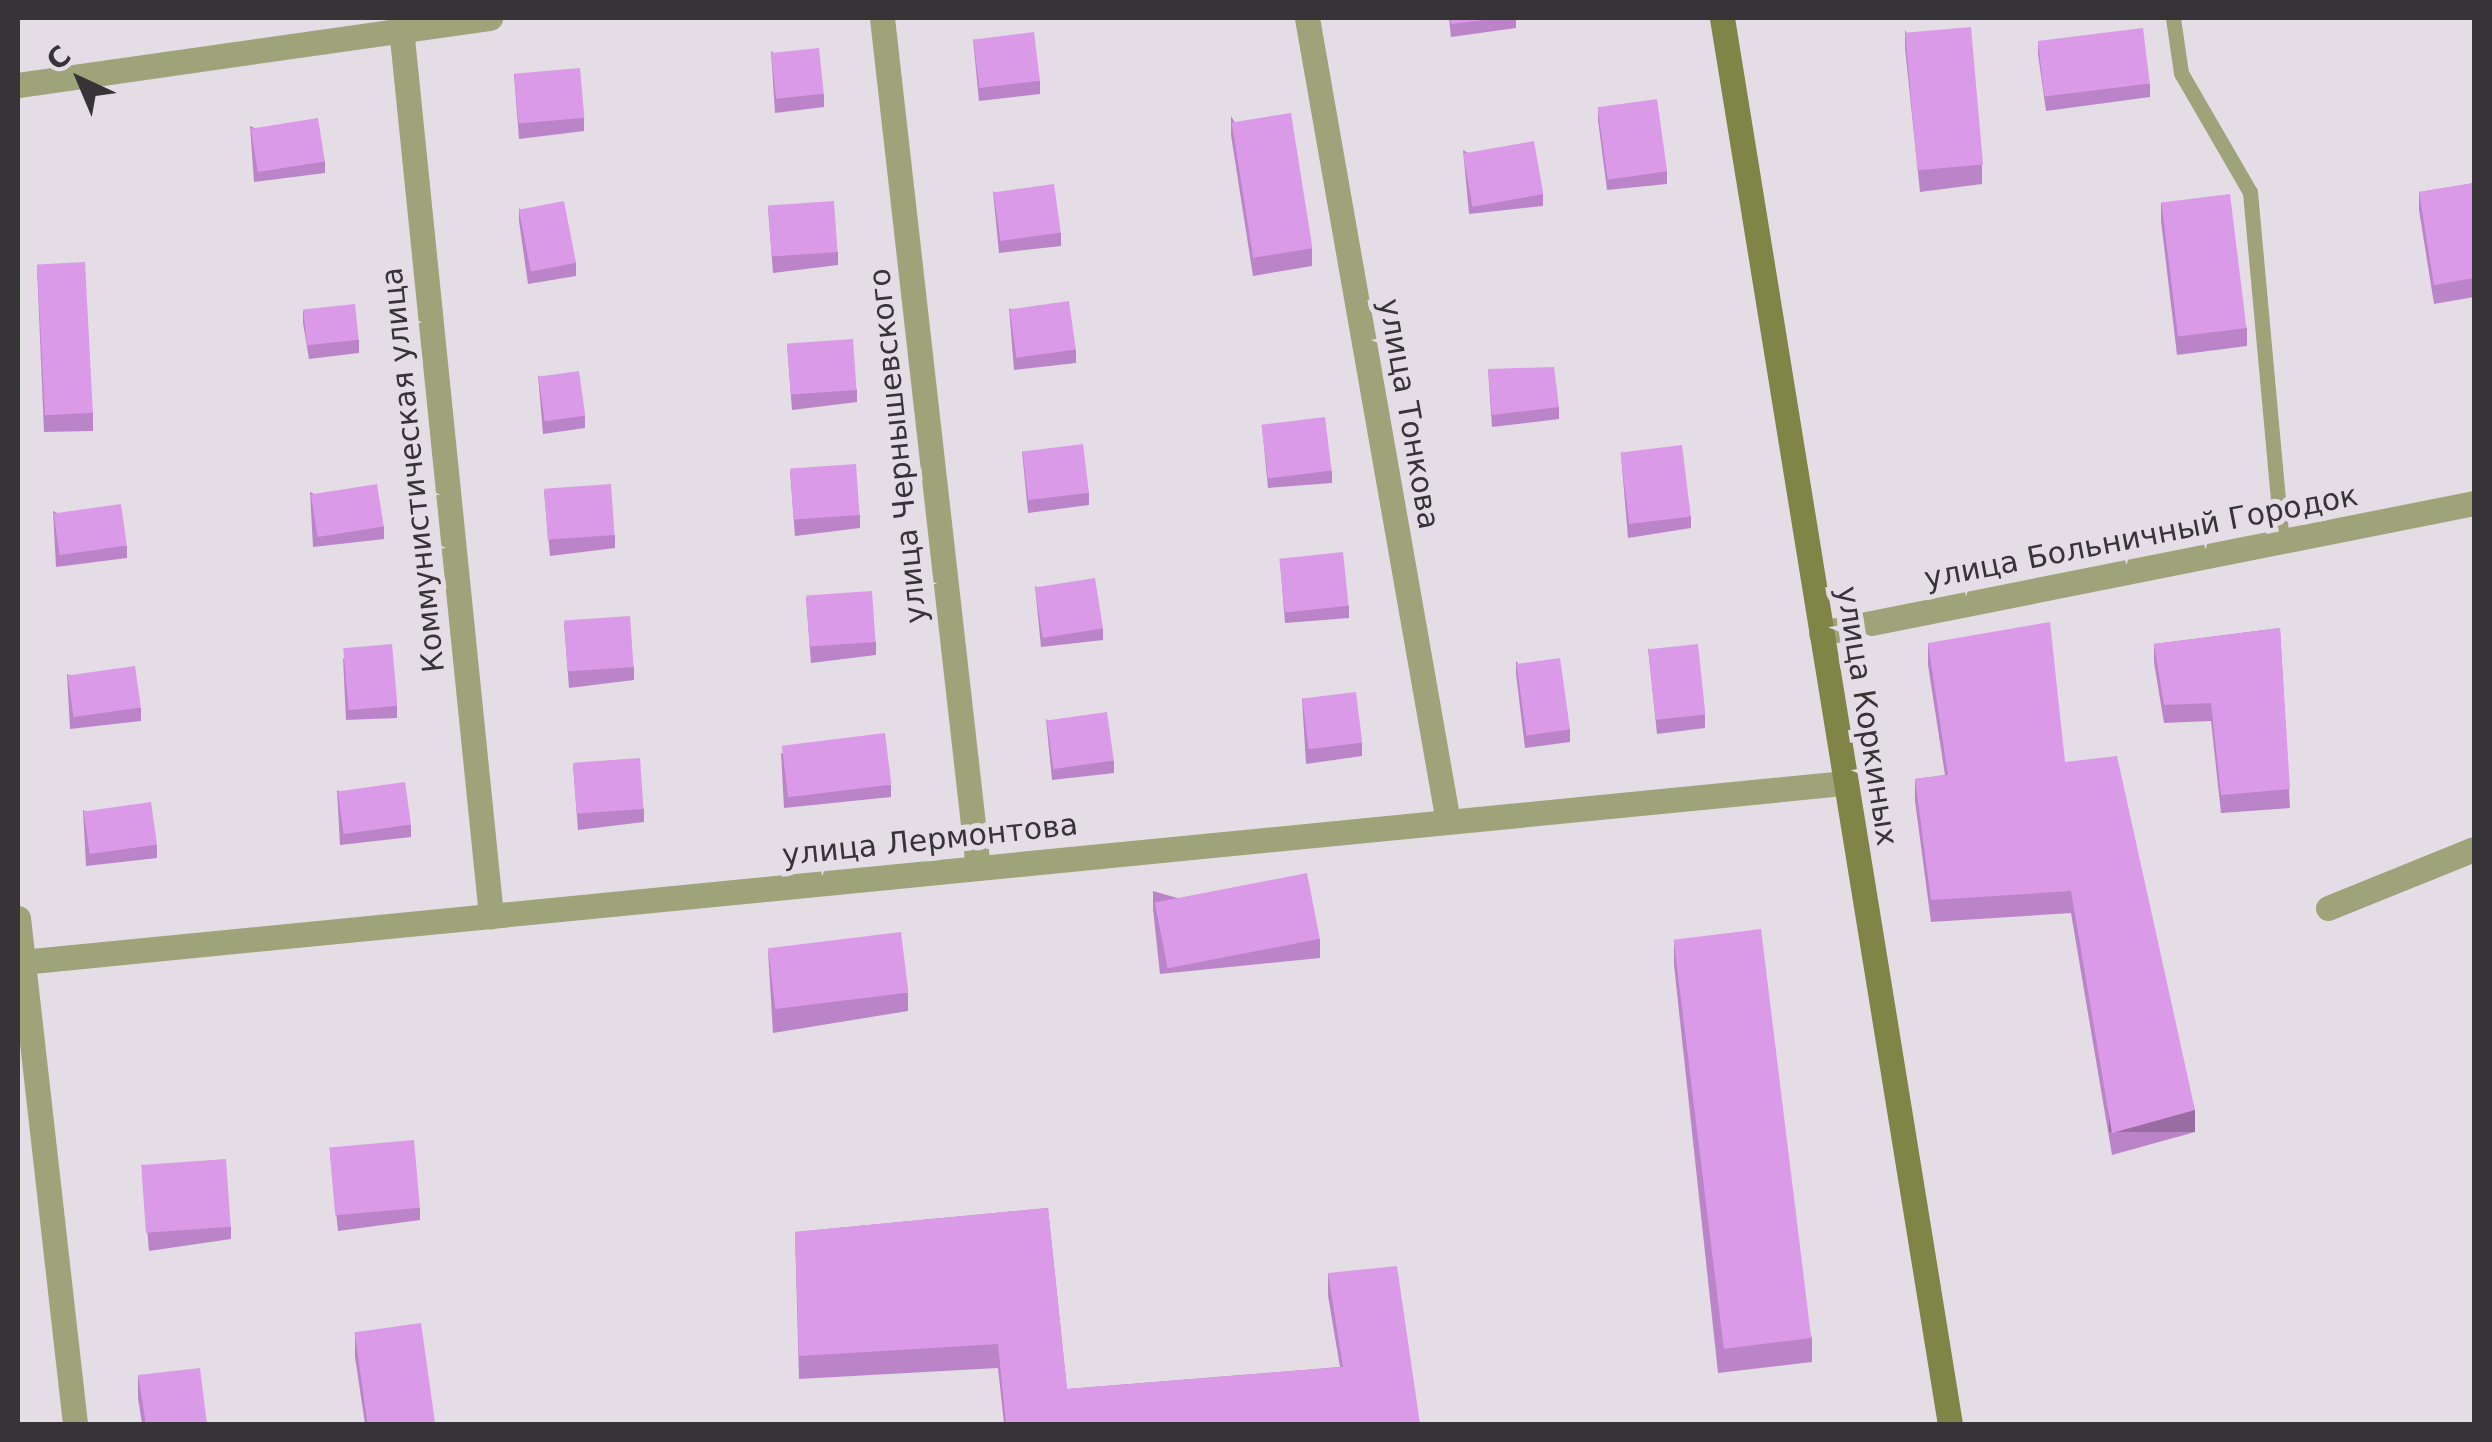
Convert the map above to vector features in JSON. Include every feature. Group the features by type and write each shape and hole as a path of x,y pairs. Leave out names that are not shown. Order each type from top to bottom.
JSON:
{"street":[{"path":"18,86 400,24 490,18"},
{"name":"улица Чернышевского","path":"882,18 978,868"},
{"name":"улица Тонкова","path":"1307,18 1448,822"},
{"name":"улица Коркиных","path":"1722,18 1950,1424"},
{"name":"Коммунистическая улица","path":"400,24 491,916"},
{"name":"улица Больничный Городок","path":"1821,633 2474,503"},
{"name":"улица Лермонтова","path":"22,962 1844,782"},
{"path":"2328,908 2474,849"},
{"path":"18,918 76,1424"}],"lane":[{"path":"2173,18 2181,73 2250,192 2282,542"}],"building":[{"path":"1450,18 1499,18 1451,24"},
{"path":"1971,27 1983,164 1917,170 1905,33"},
{"path":"2143,28 2150,84 2045,97 2038,41"},
{"path":"1034,32 1040,81 979,88 973,39"},
{"path":"819,48 824,94 776,99 771,53"},
{"path":"580,68 584,118 519,124 514,74"},
{"path":"1657,99 1667,171 1608,180 1598,107"},
{"path":"1291,113 1312,248 1253,258 1232,122"},
{"path":"318,118 325,161 258,172 251,129"},
{"path":"1534,141 1543,194 1472,207 1463,154"},
{"path":"2474,183 2474,278 2434,285 2419,192"},
{"path":"1054,184 1061,233 1000,241 994,192"},
{"path":"2230,194 2246,328 2178,336 2162,202"},
{"path":"564,201 576,263 531,272 519,210"},
{"path":"834,201 838,252 772,256 768,206"},
{"path":"85,262 93,413 45,415 37,265"},
{"path":"1069,301 1076,350 1016,358 1010,309"},
{"path":"355,304 359,340 307,345 303,309"},
{"path":"853,339 857,390 791,394 787,344"},
{"path":"1554,367 1559,407 1492,415 1488,369"},
{"path":"579,371 585,416 545,421 538,377"},
{"path":"1325,417 1332,471 1268,478 1261,425"},
{"path":"1083,444 1089,493 1028,500 1022,451"},
{"path":"1682,445 1691,516 1629,524 1620,453"},
{"path":"856,464 860,515 794,519 790,469"},
{"path":"377,484 384,526 318,537 311,494"},
{"path":"611,484 615,535 548,540 544,489"},
{"path":"121,504 127,546 60,555 54,513"},
{"path":"1343,552 1349,606 1285,612 1279,559"},
{"path":"1095,578 1103,628 1043,638 1035,588"},
{"path":"872,591 876,642 810,646 806,596"},
{"path":"630,616 634,667 568,671 564,621"},
{"path":"2050,622 2065,762 2117,756 2195,1110 2112,1133 2071,891 1931,900 1915,779 1948,775 1928,643"},
{"path":"2280,628 2290,789 2221,795 2211,703 2164,705 2154,644"},
{"path":"392,644 397,706 349,710 343,648"},
{"path":"1698,644 1705,715 1656,720 1648,649"},
{"path":"1560,658 1570,729 1526,735 1516,664"},
{"path":"135,666 141,708 74,717 68,675"},
{"path":"1356,692 1362,743 1309,749 1302,699"},
{"path":"1107,712 1114,761 1053,769 1047,720"},
{"path":"885,733 891,785 788,797 782,746"},
{"path":"640,758 644,809 577,814 573,763"},
{"path":"405,782 411,825 344,834 338,791"},
{"path":"151,802 157,845 90,854 84,811"},
{"path":"1307,873 1320,939 1168,968 1155,903"},
{"path":"1761,929 1811,1338 1724,1349 1674,940"},
{"path":"901,932 908,993 775,1009 768,948"},
{"path":"414,1140 420,1208 335,1215 329,1147"},
{"path":"226,1159 231,1227 146,1233 141,1165"},
{"path":"1048,1208 1067,1389 1343,1367 1328,1273 1397,1266 1420,1424 1006,1424 998,1344 799,1356 795,1232"},
{"path":"421,1323 435,1424 368,1424 355,1332"},
{"path":"200,1368 207,1424 146,1424 138,1375"}]}
